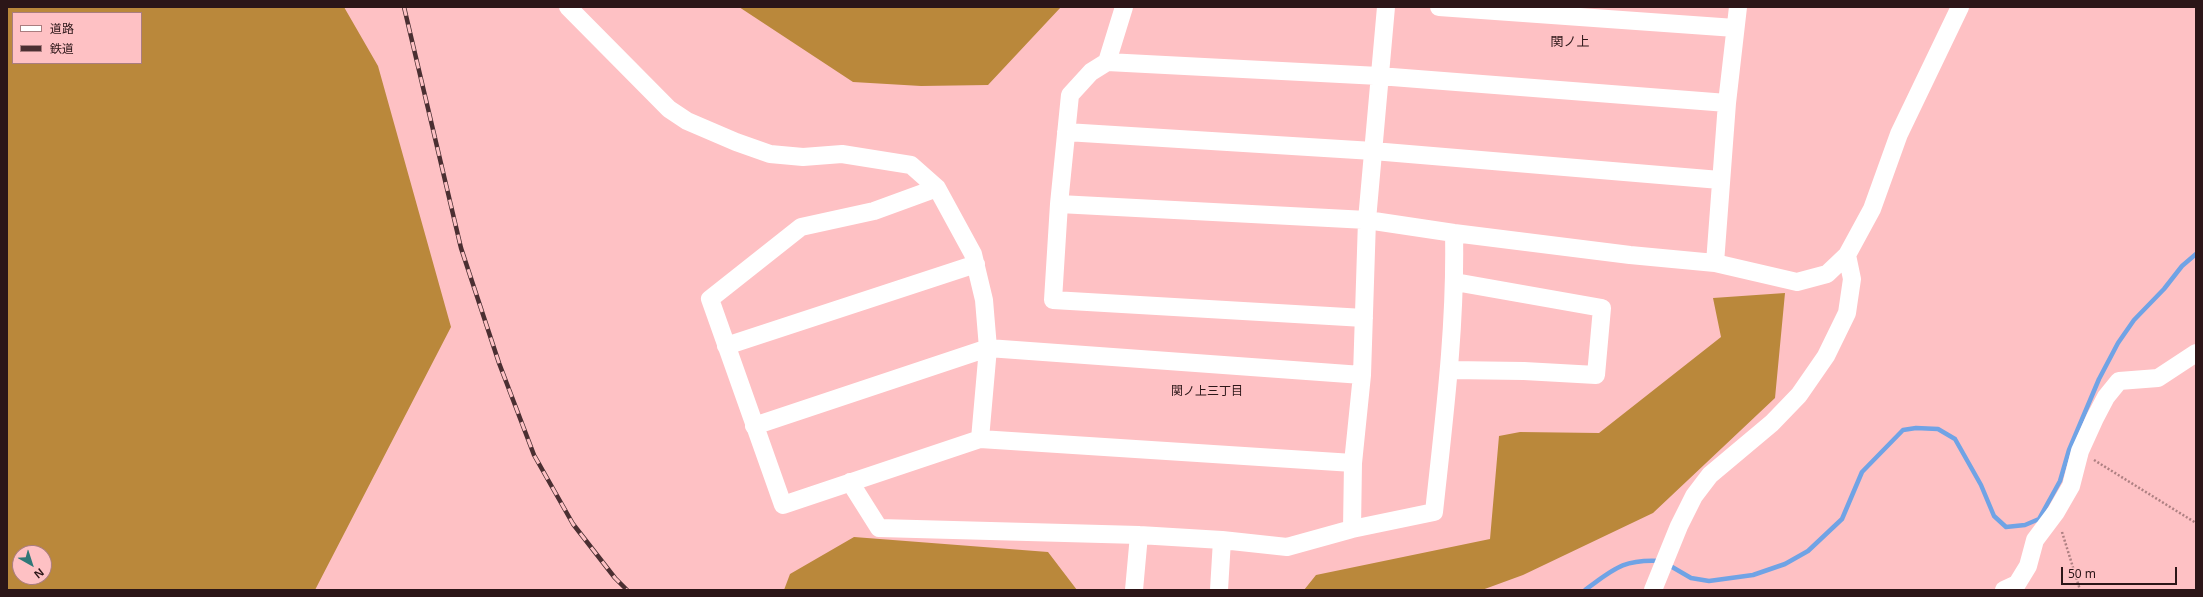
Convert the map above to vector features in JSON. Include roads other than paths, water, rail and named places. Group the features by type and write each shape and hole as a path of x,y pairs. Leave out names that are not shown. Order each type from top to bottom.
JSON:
{"street":[{"path":"568,7 669,109 687,121 736,142 770,154 803,157 842,154 911,164 937,188 973,254 984,300 988,348 980,439"},
{"path":"1107,62 1124,7"},
{"path":"1352,529 1353,464 1362,375 1367,220 1386,7"},
{"path":"1439,7 1735,28"},
{"path":"1715,263 1720,180 1738,7"},
{"path":"1059,204 1367,220 1454,234 1630,255 1715,263 1797,282 1827,274 1847,255 1872,209 1899,134 1960,7"},
{"path":"1364,318 1053,300 1059,204 1070,95 1091,72 1107,62 1380,76 1727,103"},
{"path":"1066,132 1373,151 1720,180"},
{"path":"937,188 874,211 801,227 710,299 783,505 980,439 1353,464"},
{"path":"850,482 879,528 1139,535 1222,540 1287,547 1352,529 1434,512 1450,370 1455,282 1454,234"},
{"path":"1653,590 1694,496 1710,475 1772,423 1798,395 1826,356 1847,313 1852,279 1847,255"},
{"path":"726,346 976,264"},
{"path":"1450,370 1524,370 1596,375 1602,308 1455,282"},
{"path":"754,426 988,348 1362,375"},
{"path":"2004,590 2017,584 2028,566 2035,540 2056,512 2071,486 2080,451 2106,398 2119,381 2158,378 2196,353"},
{"path":"1134,590 1139,535"},
{"path":"1219,590 1222,540"}],"waterway":[{"path":"1667,564 1691,578 1709,581 1753,575 1785,564 1808,551 1842,519 1862,472 1903,430 1916,428 1938,429 1955,439 1981,485 1994,516 2006,527 2025,525 2039,519 2060,481 2069,450 2099,379 2118,343 2134,320 2164,289 2182,266 2196,254"},
{"path":"1585,590 1604,576 1620,567 1637,562 1660,561"}],"railway":[{"path":"404,7 461,248 499,363 534,455 573,524 615,578 627,590"}],"district":[{"name":"関ノ上","path":"1570,42"},
{"name":"関ノ上三丁目","path":"1207,392"}]}
